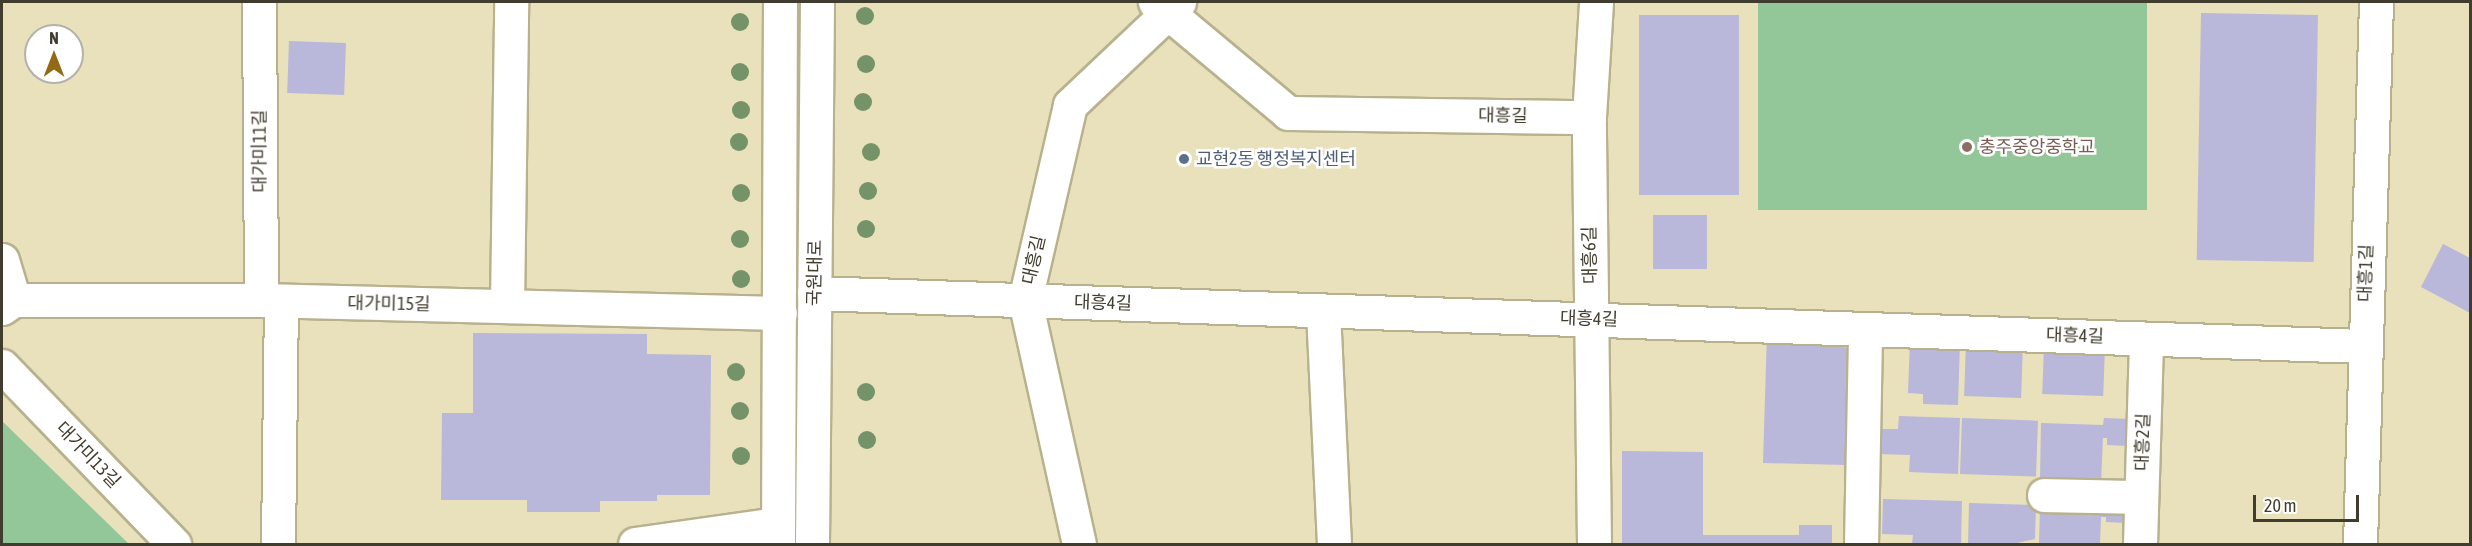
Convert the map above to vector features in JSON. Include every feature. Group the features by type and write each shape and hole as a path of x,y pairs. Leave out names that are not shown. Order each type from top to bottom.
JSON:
{"street":[{"name":"대가미11길","path":"259,2 278,544"},
{"path":"507,306 511,2"},
{"name":"국원대로","path":"778,534 780,2"},
{"name":"국원대로","path":"812,544 817,2"},
{"name":"대흥6길","path":"1594,544 1589,117 1596,2"},
{"name":"대흥1길","path":"2360,544 2364,346 2376,2"},
{"name":"대흥길","path":"1079,544 1024,300 1070,105 1166,5 1288,113 1589,117"},
{"path":"2,260 8,304"},
{"name":"대흥4길","path":"814,293 2364,346"},
{"name":"대가미15길","path":"8,304 271,301 780,314"},
{"path":"1323,310 1334,544"},
{"path":"1861,544 1864,329"},
{"name":"대흥2길","path":"2140,544 2146,339"},
{"name":"대가미13길","path":"2,366 174,544"},
{"path":"2044,495 2141,497"},
{"path":"635,544 778,534"}],"green space":[{"path":"1758,2 2147,2 2147,210 1758,210"},
{"path":"2,421 129,544 2,544"}],"building":[{"path":"2201,13 2318,15 2314,262 2197,260"},
{"path":"1639,15 1739,15 1739,195 1639,195"},
{"path":"289,41 346,43 344,95 287,93"},
{"path":"1653,215 1707,215 1707,269 1653,269"},
{"path":"2443,244 2470,258 2470,313 2421,287"},
{"path":"1767,332 1833,334 1849,351 1846,465 1763,463"},
{"path":"473,333 647,334 647,354 711,355 710,495 657,495 657,501 600,501 600,512 527,512 527,500 441,500 442,413 473,413"},
{"path":"1910,340 1960,341 1958,405 1923,404 1923,394 1908,393"},
{"path":"1966,342 2023,344 2021,398 1964,396"},
{"path":"2044,344 2105,346 2103,396 2042,394"},
{"path":"1899,416 1960,418 1958,474 1909,472 1910,455 1879,454 1880,429 1898,429"},
{"path":"1962,418 2038,421 2036,477 1960,474"},
{"path":"2104,418 2130,419 2129,446 2107,445 2107,438 2103,438 2101,482 2040,480 2041,423 2103,425"},
{"path":"1622,451 1703,452 1703,535 1799,535 1799,525 1832,525 1832,544 1622,544"},
{"path":"1883,499 1962,501 1961,544 1912,544 1913,535 1882,534"},
{"path":"1969,503 2036,505 2035,539 2012,544 1968,544"},
{"path":"2126,506 2126,523 2106,522 2106,517 2101,517 2100,544 2039,544 2040,507"}],"place":[{"name":"충주중앙중학교","path":"1967,147"},
{"name":"교현2동 행정복지센터","path":"1184,159"}]}
